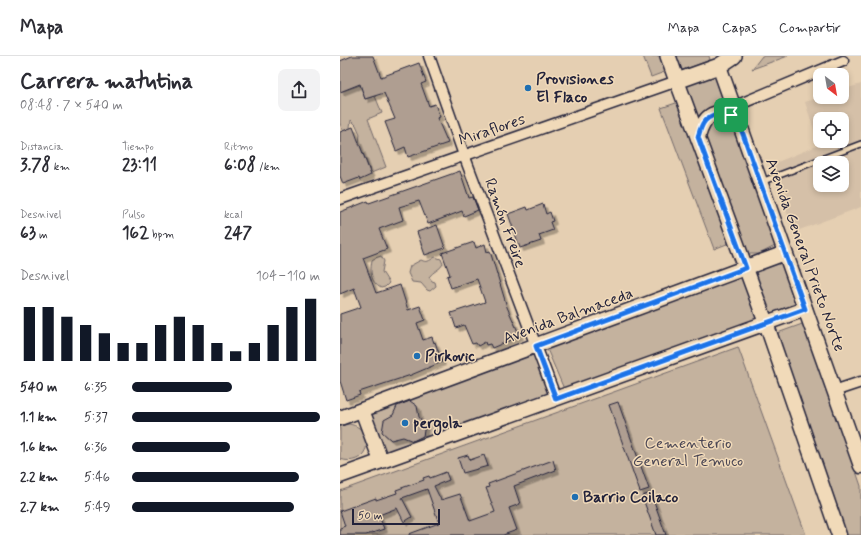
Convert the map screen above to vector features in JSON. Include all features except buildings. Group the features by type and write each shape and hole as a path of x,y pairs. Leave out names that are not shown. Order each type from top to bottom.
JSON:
{"main road":[{"path":"668,56 766,323 839,535"},
{"path":"677,81 717,61 734,56"},
{"name":"Avenida General Prieto Norte","path":"717,61 861,466"},
{"path":"698,137 701,125 705,119 714,114 722,113 731,115 736,113"},
{"name":"Avenida Balmaceda","path":"340,418 785,253"},
{"path":"340,476 805,309"},
{"path":"362,410 381,461"}],"street":[{"name":"Ramón Freire","path":"429,56 464,155 556,399"},
{"path":"736,113 843,61"},
{"name":"Miraflores","path":"340,199 677,81"},
{"path":"834,391 861,382"}],"lane":[{"path":"760,182 861,144"}],"shaded area":[{"path":"861,84 861,207 794,232 770,165 813,147 849,148 849,112 813,112 813,127 805,102 813,100 813,104 849,104 849,88"}],"green space":[{"path":"643,56 661,56 667,71 651,77"},
{"path":"672,56 709,56 710,60 678,72"},
{"path":"762,56 788,56 752,69"},
{"path":"716,75 777,245 759,254 743,254 683,86"},
{"path":"360,85 365,99 375,96 382,113 368,119 386,167 371,173 359,143 360,134 356,125 351,120 350,127 352,132 343,133 340,123 340,92"},
{"path":"679,102 732,242 714,249 661,108"},
{"path":"381,256 384,261 382,272 389,283 385,287 381,288 377,286 373,279 371,268 372,260"},
{"path":"435,257 441,259 443,264 429,277 435,282 436,286 430,291 427,290 421,283 412,282 408,273 410,266 421,260 428,261"},
{"path":"784,261 798,305 765,316 750,273"},
{"path":"742,274 760,320 564,389 547,349"},
{"path":"805,323 861,486 861,535 844,535 772,335"},
{"name":"Cementerio General Temuco","path":"738,347 806,535 340,535 340,491"},
{"path":"532,349 551,399 382,457 364,411"},
{"path":"349,424 358,427 364,433 367,440 363,454 350,461 340,459 340,426"}],"place":[{"name":"Provisiones El Flaco","path":"528,88"},
{"name":"Pirkovic","path":"417,356"},
{"name":"pergola","path":"405,423"},
{"name":"Barrio Coilaco","path":"575,497"}],"route":[{"path":"722,113 731,115 738,120 805,309 556,399 536,346 746,268 698,137 701,125 709,116 722,113"}]}
